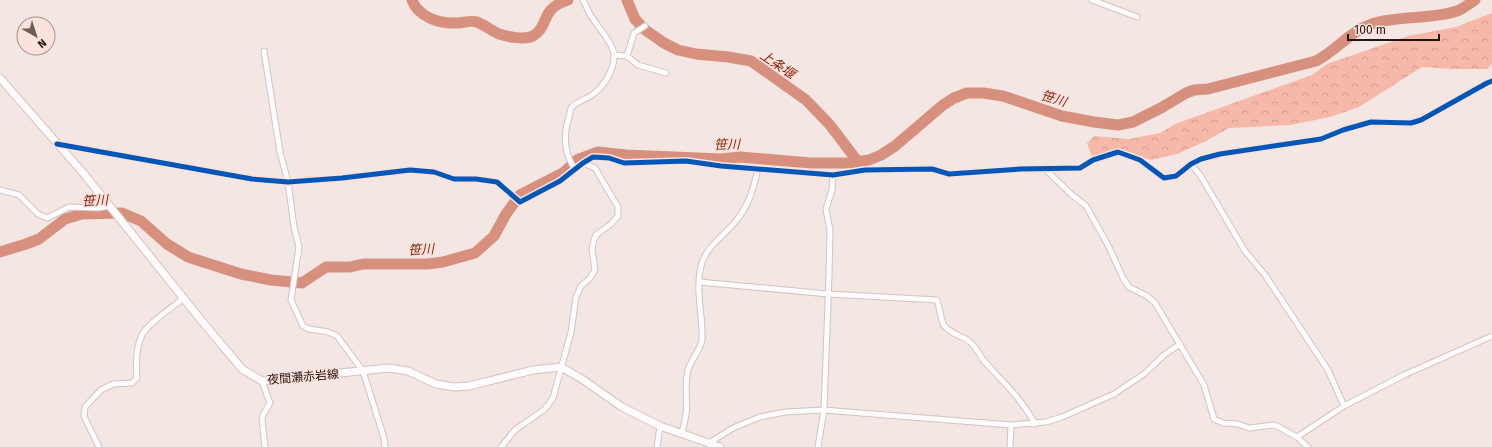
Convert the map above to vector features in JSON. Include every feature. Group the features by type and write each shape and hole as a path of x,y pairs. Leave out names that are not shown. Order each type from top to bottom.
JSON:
{"main road":[{"name":"夜間瀬赤岩線","path":"0,78 84,174 200,320 242,369 262,381 389,368 408,371 436,384 454,388 469,386 533,370 561,367"},
{"path":"561,367 582,379 622,408 660,426 720,447"}],"street":[{"path":"575,169 570,163 565,144 566,124 572,108 593,94 603,84 612,70 614,55 610,44 590,15 583,0"},
{"path":"1092,0 1137,17"},
{"path":"627,56 634,33 645,26"},
{"path":"264,51 280,152 288,182 294,227 299,247 291,300 304,326 309,329 328,332 337,336 363,371 384,438 385,447"},
{"path":"614,55 627,56 638,65 666,73"},
{"path":"57,144 252,179 288,182 342,178 410,170 434,172 454,179 496,182 520,202 560,181 593,157 609,158 624,163 686,161 722,166 833,175 865,170 932,170 949,174 1044,168 1080,168 1093,160 1118,152 1140,160 1164,178 1176,176 1191,164 1201,159 1220,154 1321,139 1343,130 1371,122 1411,123 1421,120 1487,82 1492,81"},
{"path":"501,447 515,430 545,409 553,398 571,332 576,297 581,286 590,278 595,270 592,249 594,240 596,235 618,216 618,207 601,177 595,168 583,163"},
{"path":"1191,164 1200,175 1245,251 1265,275 1328,370 1344,406"},
{"path":"682,433 686,415 688,370 702,341 699,282 701,267 710,247 737,220 747,205 753,191 758,168"},
{"path":"1044,168 1072,195 1086,206 1129,287 1147,296 1155,303 1204,385 1214,419 1223,423 1238,424 1249,428 1275,425 1297,437 1308,447"},
{"path":"818,447 824,410 828,294 830,230 826,209 832,190 833,175"},
{"path":"0,190 19,195 38,214 47,218 69,207 111,208"},
{"path":"699,282 828,294 937,300 945,328 972,344 981,357 1017,396 1035,424"},
{"path":"99,447 84,416 85,407 101,390 113,384 132,383 137,378 136,360 142,334 148,327 184,298"},
{"path":"1297,437 1344,406 1404,375 1492,336"},
{"path":"709,443 732,428 760,417 785,412 824,410 1011,425 1035,424 1062,417 1114,394 1144,374 1164,355 1180,344"},
{"path":"262,381 270,403 263,414 262,420 265,447"},
{"path":"1010,447 1011,425"},
{"path":"657,447 660,426"}],"green space":[{"path":"1492,13 1492,64 1487,69 1422,67 1359,107 1330,117 1290,125 1229,128 1206,141 1177,154 1151,160 1120,150 1092,157 1087,143 1094,136 1129,139 1160,133 1175,124 1312,75 1327,64 1408,36 1456,27"}],"waterway":[{"name":"上条堰","path":"412,0 419,11 437,21 450,23 475,21 499,34 521,38 530,37 536,34 552,9 560,3 568,0"},
{"name":"上条堰","path":"627,0 635,19 644,29 664,43 678,50 696,54 751,61 806,100 830,125 858,162"},
{"name":"笹川","path":"0,252 39,239 65,219 82,214 122,213 141,221 167,244 188,257 241,274 271,280 302,283 326,267 350,267 363,264 428,264 443,262 475,253 494,236 506,214 520,195 563,173 577,160 598,152 626,155 721,159 740,157 811,163 850,163 869,160 881,155 895,146 943,105 954,98 967,93 983,93 1003,96 1062,116 1118,125 1133,122 1194,90 1208,89 1316,61 1357,31 1372,24 1393,19 1447,14 1464,8 1475,0"}],"cycle path":[{"path":"57,144 252,179 288,182 342,178 410,170 434,172 454,179 476,179 497,182 520,202 560,181 593,157 609,158 624,163 686,161 721,166 833,175 865,170 932,169 949,174 1021,169 1080,168 1093,160 1118,152 1140,160 1164,178 1176,176 1191,164 1201,159 1220,154 1321,139 1343,130 1371,122 1411,123 1421,120 1492,81"}]}
